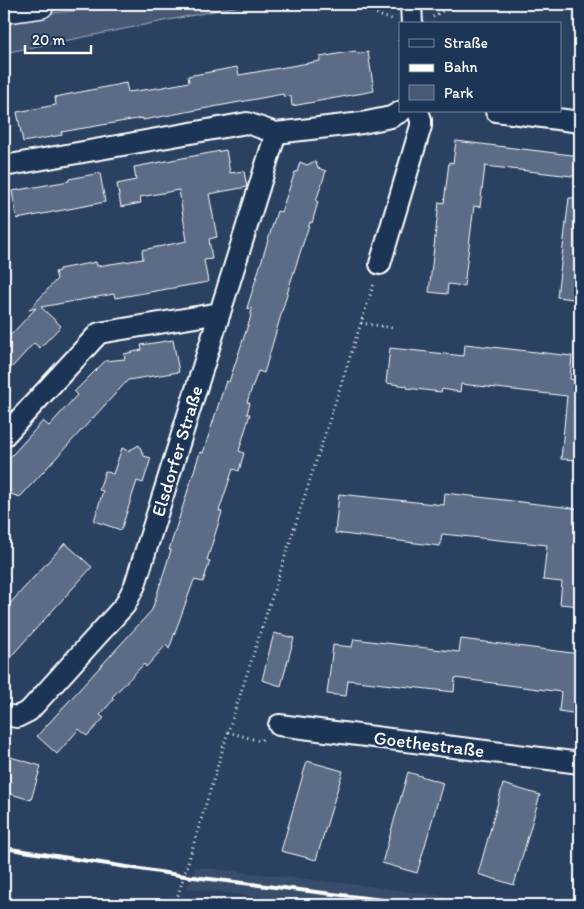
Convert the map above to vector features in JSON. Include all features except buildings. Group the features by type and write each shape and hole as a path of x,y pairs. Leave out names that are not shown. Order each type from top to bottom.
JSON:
{"street":[{"path":"4,9 40,4"},
{"path":"411,4 412,22"},
{"path":"4,166 247,123 276,133 362,124 392,117 400,112"},
{"path":"380,264 421,126 418,112"},
{"path":"504,112 580,122"},
{"name":"Elsdorfer Straße","path":"4,715 17,717 29,711 125,605 135,585 276,133"},
{"path":"4,436 99,332 220,313"},
{"name":"Goethestraße","path":"278,725 580,763"}],"path":[{"path":"175,905 228,732 380,264"},
{"path":"361,323 393,328"},
{"path":"228,732 260,741 278,725"},
{"path":"190,905 209,901 264,905"}],"shaded area":[{"path":"196,867 367,886 508,905 328,905 187,888"}],"green space":[{"path":"156,4 249,4 4,53 4,17"}],"railway":[{"path":"4,848 185,876 424,905"}]}
